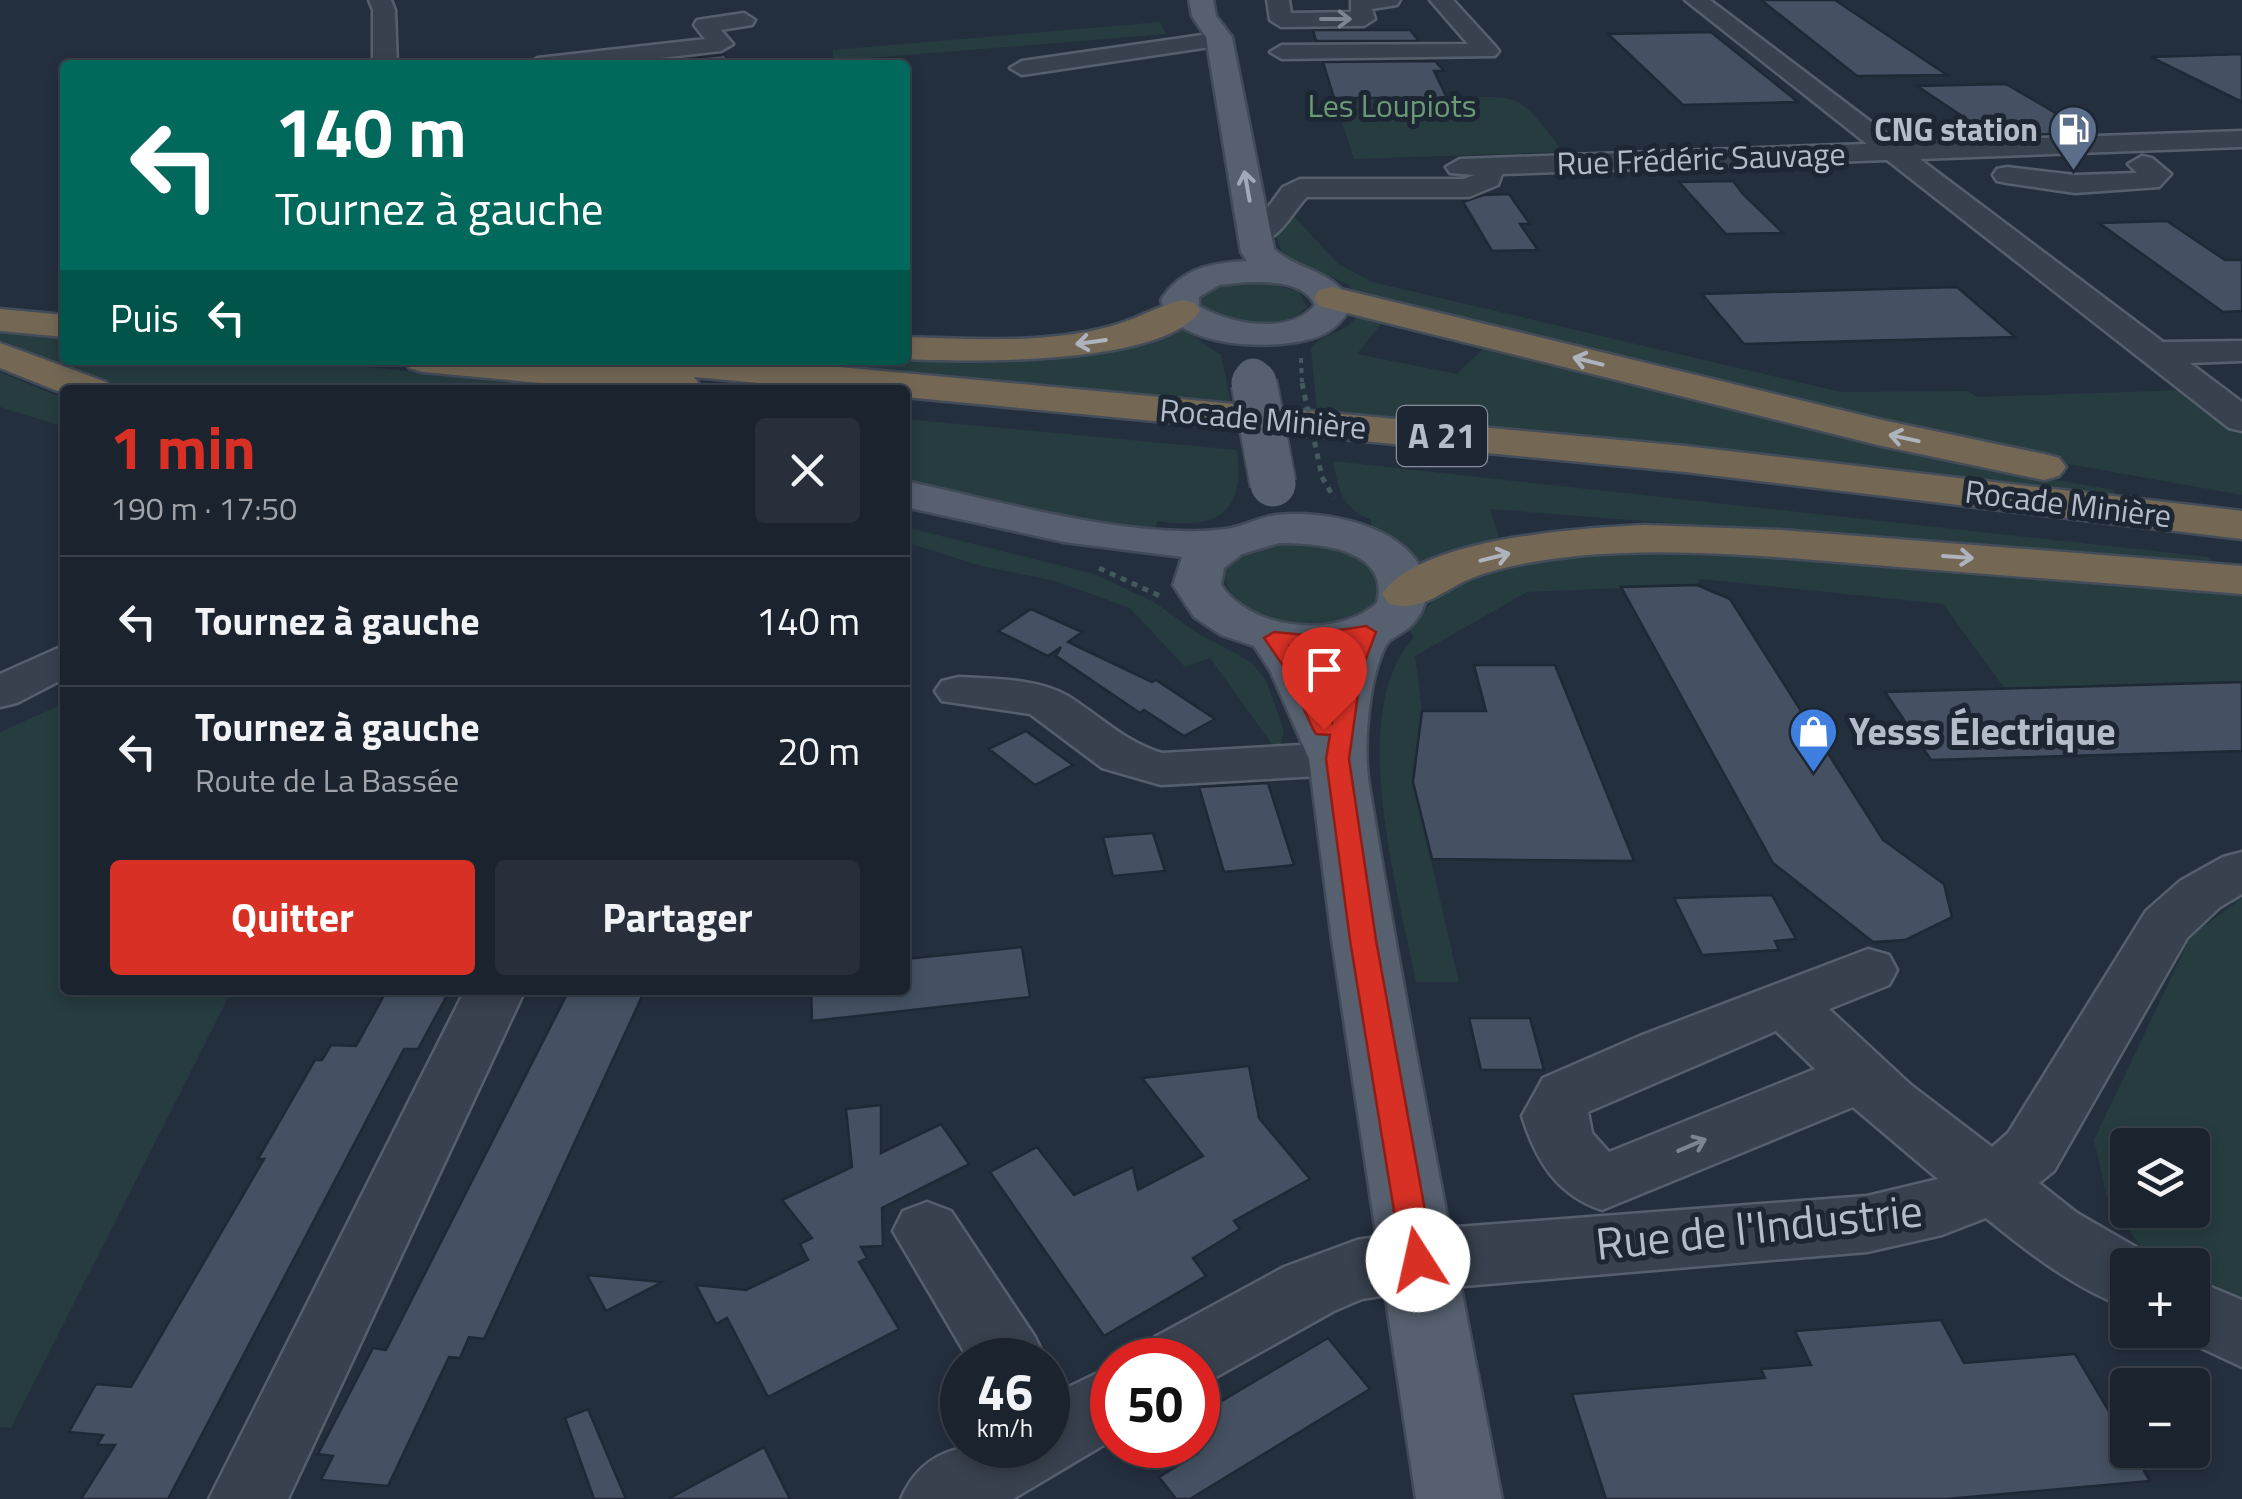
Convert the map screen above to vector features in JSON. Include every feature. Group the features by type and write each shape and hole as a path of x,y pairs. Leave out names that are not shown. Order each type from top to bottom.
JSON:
{"highway":[{"path":"0,297 60,298"},
{"path":"0,297 60,305"},
{"path":"1332,298 1882,433 1999,459 2242,502"},
{"path":"910,348 1038,348 1089,343 1196,319"},
{"path":"0,320 60,326"},
{"path":"0,355 79,385"},
{"path":"476,365 686,385"},
{"name":"Rocade Minière","path":"694,365 905,385"},
{"name":"Rocade Minière","path":"910,386 1685,459 2242,525"},
{"name":"Rocade Minière","path":"910,406 1680,482 2242,548"},
{"path":"1406,594 1429,578 1502,554 1644,541 1860,550 2242,580"}],"main road":[{"path":"1175,0 1182,5 1202,42 1216,188"},
{"path":"1201,0 1204,16 1219,37 1258,252 1280,274"},
{"path":"1226,77 1242,64 1242,32"},
{"path":"1220,261 1246,271 1280,274 1319,286 1332,298 1330,315 1289,364 1196,319 1178,300 1183,290 1220,261"},
{"path":"910,507 1147,559 1184,593 1202,599 1218,616 1274,638 1306,641 1366,632 1389,620 1406,594 1401,570 1315,496 1289,364 1250,334 1196,319"},
{"path":"910,495 1134,539 1188,545 1276,529 1315,496"},
{"path":"1184,593 1199,567 1256,523 1315,496"},
{"path":"1366,632 1347,686 1337,759 1363,940 1458,1499"},
{"path":"1274,638 1296,670 1337,759"}],"street":[{"path":"380,0 384,10 386,60"},
{"path":"1278,0 1281,20 1364,19 1358,5 1389,0"},
{"path":"1282,52 1487,51 1440,0"},
{"path":"1696,0 2242,420"},
{"path":"726,60 735,59 705,25 744,20"},
{"path":"1022,68 1202,42"},
{"path":"582,60 721,44"},
{"name":"Rue Frédéric Sauvage","path":"1255,234 1276,223 1293,191 1300,188 1468,188 1488,180 1490,173 1472,167 1893,152 2135,159 2242,139"},
{"path":"1927,178 2136,170 2135,159"},
{"path":"2006,175 2075,184 2148,181 2156,174 2135,159"},
{"path":"2155,353 2242,351"},
{"path":"0,693 60,662"},
{"path":"0,708 60,678"},
{"path":"959,692 1014,695 1047,704 1120,757 1161,769 1337,759"},
{"name":"Rue de l'Industrie","path":"1220,1338 1308,1289 1357,1270 1418,1260 1867,1224 1942,1206 1992,1185 2031,1152 2166,924 2200,894 2242,870"},
{"path":"1860,1077 1602,1183 1576,1166 1562,1142 1554,1116 1565,1095 1664,1050 1868,970"},
{"path":"248,1499 493,995"},
{"path":"1785,1004 1860,1077 1992,1185 2053,1234 2110,1267"},
{"path":"927,1231 995,1338"},
{"path":"2210,1319 2242,1334"},
{"path":"945,1498 993,1468"}],"path":[{"path":"1289,364 1315,496"},
{"path":"1092,566 1142,585 1184,593"}],"green space":[{"path":"1160,22 1166,34 845,60 833,60 833,50"},
{"name":"Les Loupiots","path":"1346,54 1426,54 1447,98 1516,101 1536,118 1563,152 1354,159 1328,80 1349,63"},
{"path":"1294,216 1338,264 1372,282 1841,392 1968,391 1977,397 2185,390 2242,434 2242,495 1996,451 1361,298 1346,283 1284,258 1276,236"},
{"path":"1254,280 1298,291 1307,307 1284,321 1254,324 1224,319 1201,304 1203,293 1218,285"},
{"path":"1359,313 1385,319 1357,354 1457,374 1489,343 2014,473 2114,490 2117,496 1961,476 1317,411 1311,348 1349,325"},
{"path":"1180,327 1221,355 1231,403 821,365 910,365 910,356 1007,360"},
{"path":"0,331 60,337 60,365 347,365 553,385 108,385 0,346"},
{"path":"0,372 60,397 60,425 0,407"},
{"path":"910,419 1237,450 1237,489 1232,503 1223,512 1196,523 1158,521 1152,534 910,491"},
{"path":"1333,461 2209,557 2214,566 1490,509 1501,544 1421,565 1412,552 1371,529 1371,520 1347,504"},
{"path":"910,528 1094,574 1154,602 1199,634 1251,662 1266,680 1284,731 1281,743 1274,747 1210,658 1185,667 1130,608 1055,581 981,566 910,544"},
{"path":"1321,541 1372,561 1385,593 1357,616 1324,625 1289,623 1259,613 1236,597 1225,579 1231,560 1259,545"},
{"path":"1669,551 2242,591 2242,682 2005,689 1943,604 1701,579 1697,585 1527,592 1415,656 1422,711 1413,782 1459,982 1416,982 1390,853 1380,755 1383,709 1394,670 1414,638 1409,628 1453,577 1547,559"},
{"path":"60,705 60,995 229,995 11,1428 0,1427 0,732"},
{"path":"2242,898 2242,1303 2210,1289 2210,1248 2141,1248 2128,1228 2210,1228 2210,1128 2110,1128 2110,1201 2094,1140 2191,936"}],"building":[{"path":"1761,0 1835,0 1947,75 1857,76"},
{"path":"1313,30 1410,30 1419,41 1316,41"},
{"path":"1711,32 1798,102 1683,105 1608,34"},
{"path":"2242,54 2242,102 2151,57"},
{"path":"721,55 729,60 677,60"},
{"path":"1435,61 1444,71 1434,71 1447,98 1334,98 1323,62"},
{"path":"2006,84 2088,133 1992,136 1917,86"},
{"path":"1733,181 1783,233 1726,234 1679,182"},
{"path":"1509,194 1530,224 1520,224 1538,250 1492,251 1463,202 1483,195"},
{"path":"2167,221 2225,260 2242,260 2242,311 2223,312 2099,223"},
{"path":"1957,287 2015,337 1744,344 1702,294"},
{"path":"1697,585 1730,599 1883,840 1944,884 1952,917 1905,940 1873,942 1773,863 1621,587"},
{"path":"1031,609 1082,632 1068,642 1152,682 1156,680 1215,719 1184,736 1144,710 1140,713 1056,656 1061,647 1048,656 998,631"},
{"path":"1474,665 1555,665 1634,861 1432,859 1413,782 1422,711 1486,711"},
{"path":"2242,682 2242,751 1931,760 1885,692"},
{"path":"1026,731 1073,765 1035,785 989,749"},
{"path":"1268,783 1294,865 1224,872 1199,787"},
{"path":"1153,833 1165,871 1113,876 1103,837"},
{"path":"1772,895 1796,939 1775,941 1779,950 1702,955 1674,898"},
{"path":"1022,947 1030,997 812,1021 811,995 910,995 910,958"},
{"path":"384,995 447,995 418,1049 404,1049 168,1499 81,1499 115,1445 97,1445 103,1435 69,1432 96,1384 131,1387 264,1159 258,1159 315,1060 322,1060 331,1045 356,1046"},
{"path":"566,995 643,995 484,1339 469,1337 460,1358 449,1357 388,1486 321,1480 333,1456 318,1454 373,1348 386,1350"},
{"path":"1469,1018 1530,1018 1544,1070 1481,1070"},
{"path":"1249,1066 1259,1118 1310,1179 1234,1221 1240,1229 1193,1258 1206,1276 1104,1336 990,1172 1037,1147 1074,1195 1133,1167 1138,1190 1203,1156 1142,1078"},
{"path":"881,1105 881,1153 941,1124 969,1164 882,1208 883,1246 861,1247 867,1258 859,1262 899,1329 768,1397 727,1318 716,1324 696,1285 746,1290 808,1260 800,1244 812,1238 782,1200 852,1167 846,1109"},
{"path":"587,1275 662,1282 606,1311"},
{"path":"1941,1320 1964,1363 2075,1354 2110,1413 2110,1468 2142,1468 2150,1481 1946,1499 1606,1499 1572,1394 1765,1378 1761,1369 1811,1365 1795,1331"},
{"path":"1328,1338 1370,1389 1190,1499 1176,1499 1159,1477 1174,1468 1220,1468 1220,1402"},
{"path":"588,1409 626,1499 594,1499 565,1418"},
{"path":"764,1447 790,1499 668,1499"}],"place":[{"name":"CNG station","path":"2073,172"},
{"name":"Yesss Électrique","path":"1814,774"}],"route":[{"path":"1324,729 1296,670 1274,638 1338,639 1366,632 1350,672 1337,759 1363,940 1418,1260"}]}
